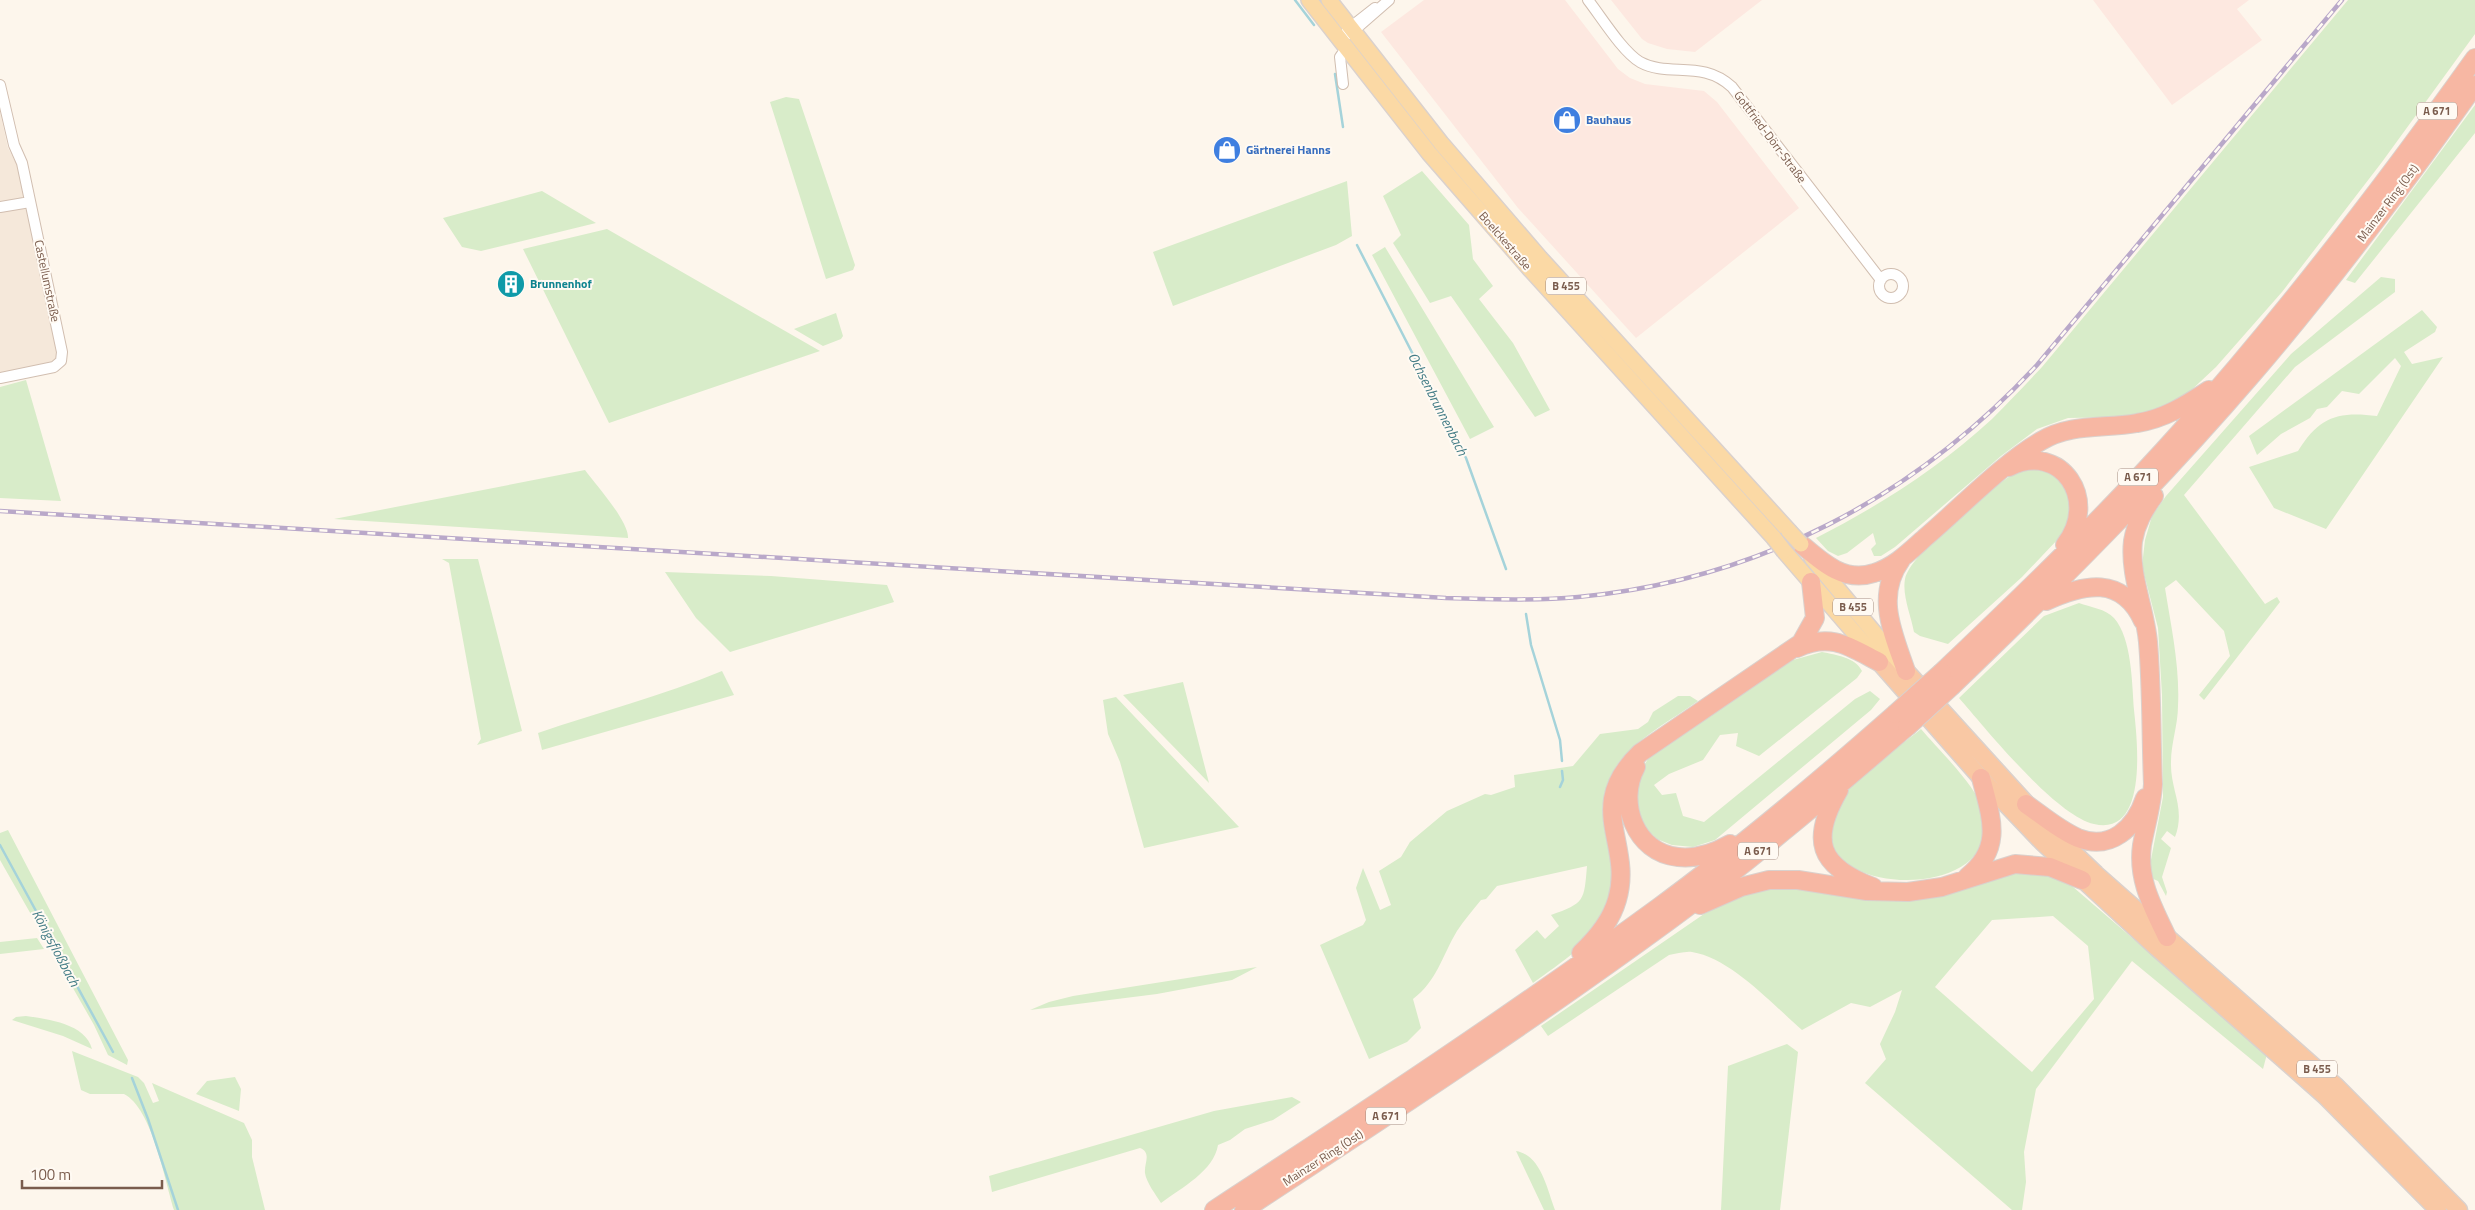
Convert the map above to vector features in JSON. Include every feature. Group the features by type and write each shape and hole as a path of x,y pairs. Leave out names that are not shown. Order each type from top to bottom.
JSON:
{"highway":[{"name":"Mainzer Ring (Ost)","path":"2238,366 2342,238 2475,58"},
{"name":"Mainzer Ring (Ost)","path":"2192,443 2298,319 2411,174 2475,85"},
{"path":"1801,544 1829,568 1855,576 1874,573 1903,557 2030,447 2054,434 2080,428 2137,424 2176,411 2214,386 2238,366"},
{"name":"A 671","path":"1947,679 2034,585 2112,505 2238,366"},
{"path":"2167,937 2145,888 2141,870 2142,845 2152,800 2152,764 2148,642 2132,563 2134,534 2145,508 2192,443"},
{"name":"A 671","path":"1671,919 1844,781 1901,721 1947,679 2036,605 2192,443"},
{"path":"2002,471 2025,462 2045,463 2063,472 2074,486 2077,494 2080,513 2073,533 2034,585"},
{"path":"1903,557 1891,578 1887,602 1889,622 1906,670"},
{"path":"1795,649 1807,635 1815,618 1812,582"},
{"path":"2036,605 2078,588 2103,587 2113,590 2129,601 2146,627"},
{"path":"1544,990 1594,941 1613,912 1618,898 1620,874 1612,822 1612,799 1626,768 1640,753 1795,649 1819,640 1838,642 1879,662"},
{"name":"B 455","path":"1879,662 1981,778 2082,880 2325,1096 2438,1210"},
{"name":"B 455","path":"1906,670 2026,804 2096,874 2334,1085 2459,1210"},
{"name":"A 671","path":"1544,990 1661,906 1901,721"},
{"path":"1659,740 1638,763 1629,784 1628,796 1631,818 1635,828 1646,842 1655,849 1676,857 1699,856 1727,846 1773,818"},
{"path":"2026,804 2078,838 2096,842 2108,840 2124,832 2138,817 2146,795 2152,764"},
{"path":"1959,882 1975,871 1991,844 1992,820 1981,778"},
{"path":"1844,781 1823,823 1822,836 1824,847 1829,858 1849,876 1874,888 1890,892"},
{"path":"1671,919 1741,887 1769,880 1798,880 1850,890 1890,892 1925,890 1959,882 2015,864 2025,863 2050,867 2082,880"},
{"name":"Mainzer Ring (Ost)","path":"1244,1210 1527,1021 1671,919"},
{"name":"Mainzer Ring (Ost)","path":"1214,1210 1544,990"}],"main road":[{"name":"Boelckestraße","path":"1309,0 1429,153 1530,269 1812,582"},
{"name":"Boelckestraße","path":"1328,0 1441,143 1534,251 1801,544"},
{"name":"B 455","path":"1801,544 1906,670"},
{"name":"B 455","path":"1812,582 1879,662"}],"street":[{"name":"Gottfried-Dörr-Straße","path":"1588,0 1628,52 1642,63 1655,67 1706,72 1717,76 1732,87 1881,280"},
{"path":"1343,84 1340,57 1344,43 1352,29 1387,1"},
{"name":"Castellumstraße","path":"0,85 14,145 22,163 62,352 61,361 54,367 0,378"},
{"path":"0,207 30,202"}],"shaded area":[{"path":"1424,0 1565,0 1618,69 1630,78 1645,84 1704,91 1717,102 1799,208 1636,338 1518,208 1381,32"},
{"path":"1611,0 1762,0 1695,52 1667,49 1648,43 1642,39"},
{"path":"2093,0 2249,0 2237,9 2262,40 2172,105"},
{"path":"0,112 8,148 19,169 58,350 56,358 50,364 0,375"}],"green space":[{"path":"2348,0 2475,0 2475,34 2382,162 2282,292 2216,367 2185,396 2157,410 2124,417 2068,418 2037,429 2001,456 1895,547 1881,556 1874,556 1871,549 1876,544 1873,533 1847,553 1838,556 1828,551 1816,538 1863,513 1930,469 1992,419 2042,367"},
{"path":"786,97 799,99 855,265 853,270 826,279 770,102"},
{"path":"2475,105 2475,133 2355,283 2346,280"},
{"path":"1422,171 1469,225 1473,259 1493,286 1479,299 1513,343 1550,410 1535,417 1451,296 1430,303 1393,243 1401,235 1383,196"},
{"path":"1347,181 1352,236 1336,245 1173,306 1153,252"},
{"path":"542,191 596,223 481,251 462,247 443,218"},
{"path":"607,229 820,351 609,423 523,249"},
{"path":"1385,247 1494,427 1470,439 1372,255"},
{"path":"2381,277 2395,279 2395,292 2295,367 2184,495 2265,604 2277,597 2280,602 2204,700 2199,695 2230,656 2224,631 2176,580 2165,588 2178,676 2178,713 2172,748 2171,772 2179,817 2175,837 2167,831 2161,839 2171,848 2162,877 2167,892 2166,896 2158,881 2151,878 2149,870 2163,797 2162,695 2158,628 2142,566 2145,540 2152,516 2166,496 2291,354"},
{"path":"2422,310 2437,327 2435,332 2404,352 2412,364 2443,357 2326,529 2274,508 2249,467 2298,451 2314,430 2331,419 2351,415 2377,416 2401,366 2395,358 2359,394 2342,391 2327,407 2317,409 2310,418 2281,434 2257,455 2249,436"},
{"path":"836,313 843,336 841,339 823,346 794,329"},
{"path":"26,380 61,501 0,498 0,387"},
{"path":"2045,466 2072,490 2068,524 2059,538 2022,577 1948,644 1920,636 1914,632 1904,585 1910,568 1920,554 1970,507 2001,482 2019,471"},
{"path":"585,470 623,522 628,538 334,519"},
{"path":"442,559 478,559 522,731 477,745 481,739 449,563"},
{"path":"665,572 771,576 887,585 894,602 730,652 696,618"},
{"path":"2079,603 2102,610 2114,618 2120,627 2128,649 2132,675 2137,742 2136,783 2132,801 2124,816 2112,824 2094,824 2078,817 2060,805 2022,770 1959,698 2044,616"},
{"path":"1822,652 1850,660 1859,666 1862,671 1857,678 1759,756 1736,746 1738,733 1720,735 1703,760 1669,774 1654,785 1662,795 1676,793 1683,816 1704,822 1855,699 1870,691 1880,699 1871,710 1715,840 1693,847 1672,845 1657,839 1645,828 1637,815 1635,800 1640,772 1648,759 1667,742 1793,660"},
{"path":"722,671 734,695 542,750 538,733 653,696"},
{"path":"1183,682 1209,783 1123,695"},
{"path":"1678,696 1690,696 1698,701 1633,747 1617,765 1607,785 1603,803 1603,821 1612,873 1612,890 1608,909 1595,932 1576,951 1533,983 1515,950 1537,930 1545,939 1559,926 1551,915 1571,907 1581,899 1585,887 1587,866 1497,886 1486,899 1481,900 1457,931 1434,976 1413,999 1421,1028 1407,1042 1369,1059 1320,945 1363,925 1366,920 1356,888 1363,868 1380,910 1391,905 1379,871 1401,857 1410,842 1447,811 1485,794 1491,795 1515,787 1514,775 1573,766 1600,734 1638,729 1648,722 1653,712"},
{"path":"1116,697 1239,827 1144,848 1120,762 1108,734 1103,700"},
{"path":"1921,729 1947,757 1973,790 1983,810 1984,839 1970,860 1947,874 1918,880 1888,879 1860,871 1839,857 1829,836 1828,821 1833,809 1868,771"},
{"path":"8,830 128,1060 127,1065 108,1055 94,1025 0,860 0,833"},
{"path":"2004,871 2058,874 2267,1054 2263,1069 2132,961 2036,1089 2024,1152 2026,1182 2022,1210 2012,1210 1865,1083 1886,1059 1880,1044 1895,1012 1902,990 1870,1007 1851,1003 1802,1030 1751,984 1722,963 1707,956 1686,952 1669,955 1548,1036 1541,1026 1704,914 1736,897 1791,883 1860,895","holes":["2053,916 2088,946 2094,999 2032,1072 1935,987 1992,920"]},
{"path":"37,938 44,949 0,954 0,942"},
{"path":"1257,967 1232,980 1157,994 1030,1010 1049,1002 1073,996"},
{"path":"26,1016 55,1021 74,1028 88,1041 92,1049 63,1036 12,1020 16,1017"},
{"path":"1787,1044 1798,1052 1780,1210 1721,1210 1728,1066"},
{"path":"72,1051 138,1077 144,1083 153,1103 159,1101 152,1083 244,1123 252,1140 252,1157 265,1210 174,1210 156,1146 142,1114 134,1102 124,1094 90,1094 81,1090"},
{"path":"235,1077 241,1089 239,1111 196,1094 207,1081"},
{"path":"1292,1097 1301,1102 1273,1120 1245,1129 1230,1140 1218,1145 1210,1163 1203,1171 1161,1203 1147,1180 1145,1173 1147,1155 1140,1148 992,1192 989,1176 1214,1111"},
{"path":"1516,1151 1532,1159 1537,1166 1546,1183 1555,1210 1544,1210"}],"waterway":[{"name":"Ochsenbrunnenbach","path":"1295,0 1314,25"},
{"name":"Ochsenbrunnenbach","path":"1335,74 1343,127"},
{"name":"Ochsenbrunnenbach","path":"1357,245 1466,458 1506,569"},
{"name":"Ochsenbrunnenbach","path":"1526,614 1531,645 1560,740 1562,761"},
{"name":"Ochsenbrunnenbach","path":"1560,787 1563,780 1562,771"},
{"name":"Königsfloßbach","path":"0,845 113,1052"},
{"name":"Königsfloßbach","path":"132,1078 148,1119 178,1210"}],"railway":[{"path":"0,511 1446,598 1562,598 1644,588 1709,572 1770,551 1829,524 1886,492 1939,455 1990,412 2037,365 2342,0"}],"place":[{"name":"Bauhaus","path":"1567,120"},
{"name":"Gärtnerei Hanns","path":"1227,150"},
{"name":"Brunnenhof","path":"511,284"}]}
